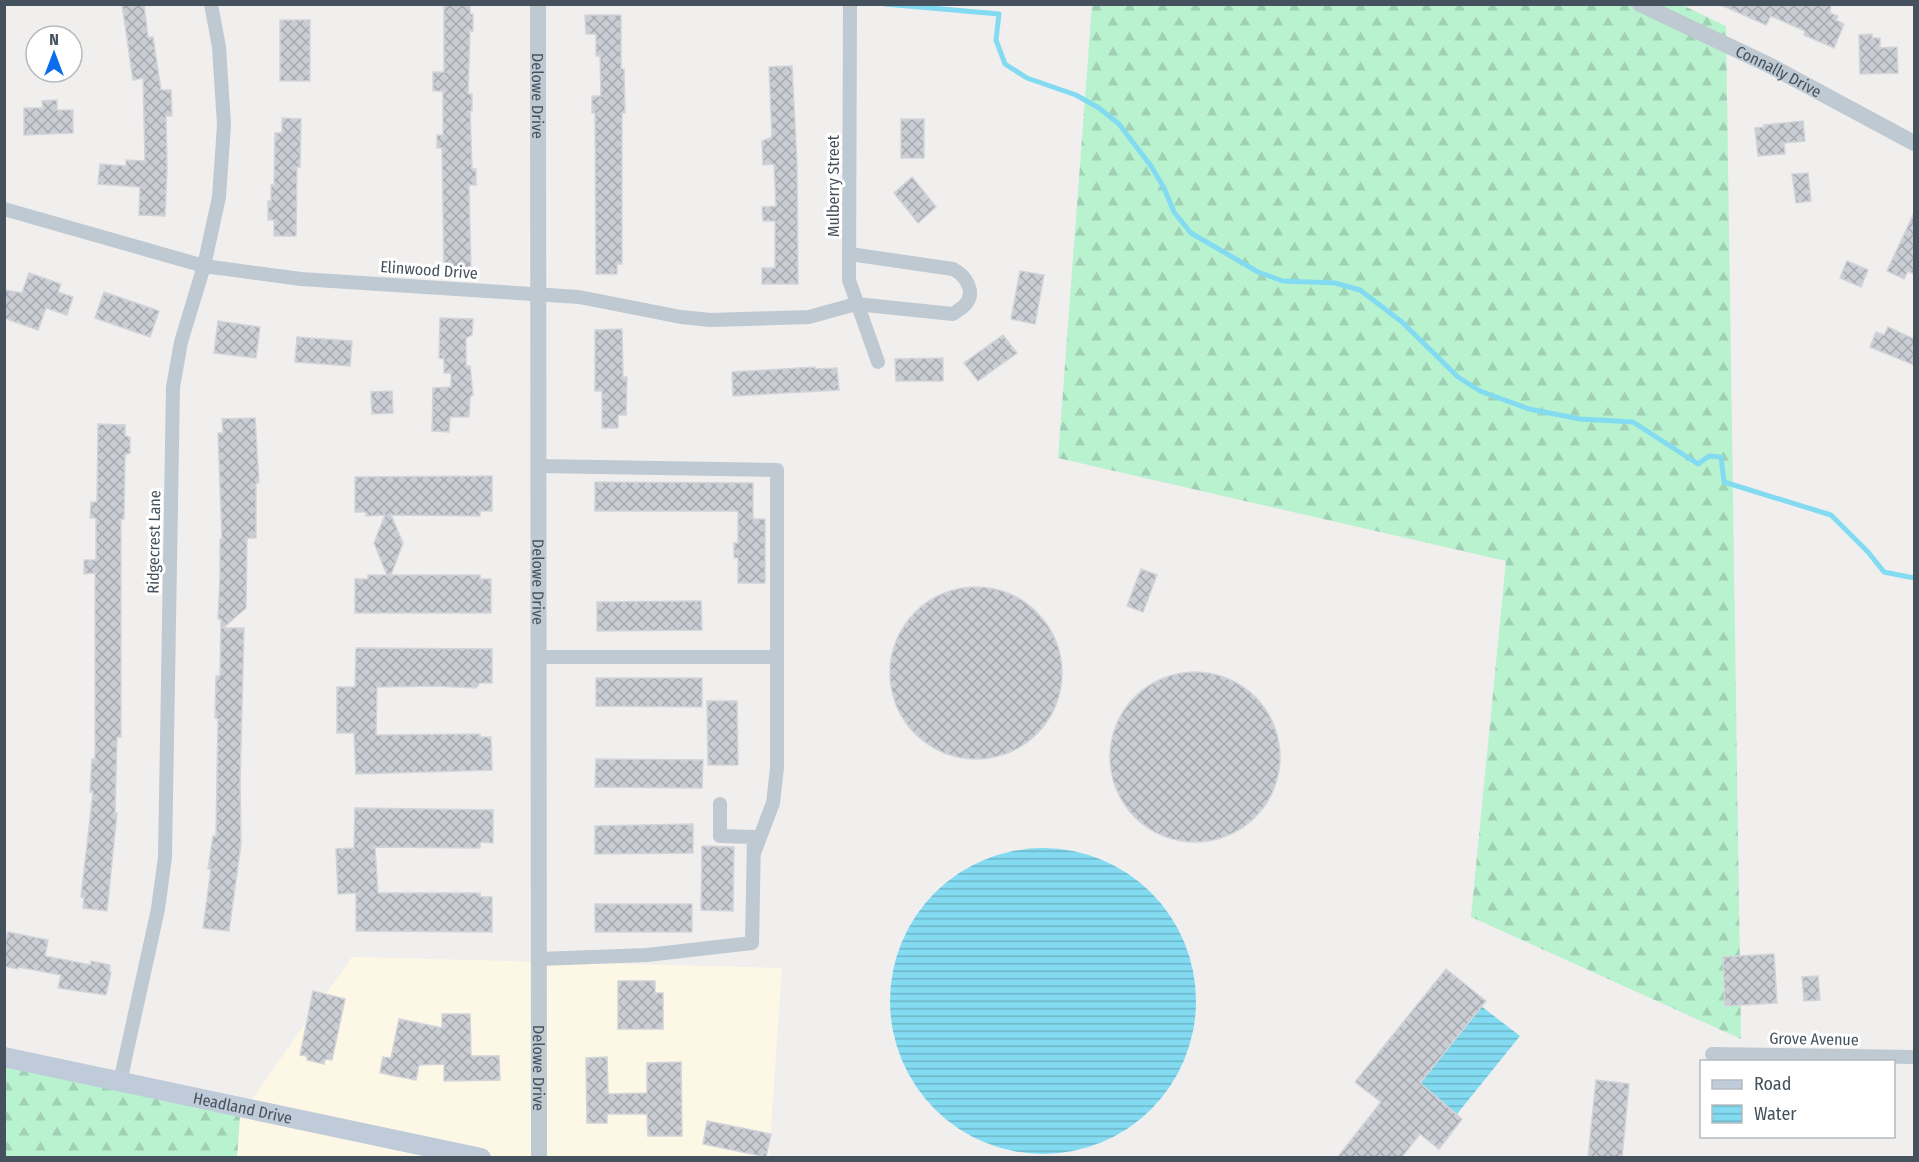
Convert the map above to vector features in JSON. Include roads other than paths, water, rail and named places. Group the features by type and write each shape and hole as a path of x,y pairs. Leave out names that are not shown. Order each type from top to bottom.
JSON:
{"main road":[{"name":"Headland Drive","path":"4,1057 481,1158"}],"street":[{"name":"Ridgecrest Lane","path":"120,1082 158,909 165,857 174,387 180,342 204,266 219,197 224,125 219,48 211,4"},
{"name":"Delowe Drive","path":"538,4 539,1158"},
{"name":"Mulberry Street","path":"850,4 849,280 879,363"},
{"name":"Connally Drive","path":"1640,4 1769,66 1914,143"},
{"name":"Elinwood Drive","path":"4,209 204,266 301,279 579,297 681,317 711,320 809,318 856,304"},
{"path":"850,254 952,269 961,273 969,283 970,293 967,304 953,314 856,304"},
{"path":"538,466 777,470 777,768 773,803 754,853"},
{"path":"538,657 776,657"},
{"path":"539,959 647,955 752,943 754,837 720,836 720,804"},
{"name":"Grove Avenue","path":"1712,1054 1914,1057"}],"water":[{"path":"1043,848 1073,851 1101,860 1128,874 1151,893 1170,916 1184,943 1193,971 1196,1001 1193,1031 1184,1059 1170,1086 1151,1109 1128,1128 1101,1142 1073,1151 1043,1154 1013,1151 985,1142 958,1128 935,1109 916,1086 902,1059 893,1031 890,1001 893,971 902,943 916,916 935,893 958,874 985,860 1013,851"},
{"path":"1481,1006 1520,1036 1457,1114 1420,1083"}],"waterway":[{"path":"885,4 999,14 996,40 1005,64 1027,78 1076,95 1099,108 1119,124 1151,166 1174,212 1191,233 1258,272 1283,281 1335,283 1360,290 1402,322 1458,377 1480,391 1529,409 1580,419 1633,422 1698,464 1709,456 1721,457 1724,482 1831,515 1868,552 1884,572 1914,578"}]}
